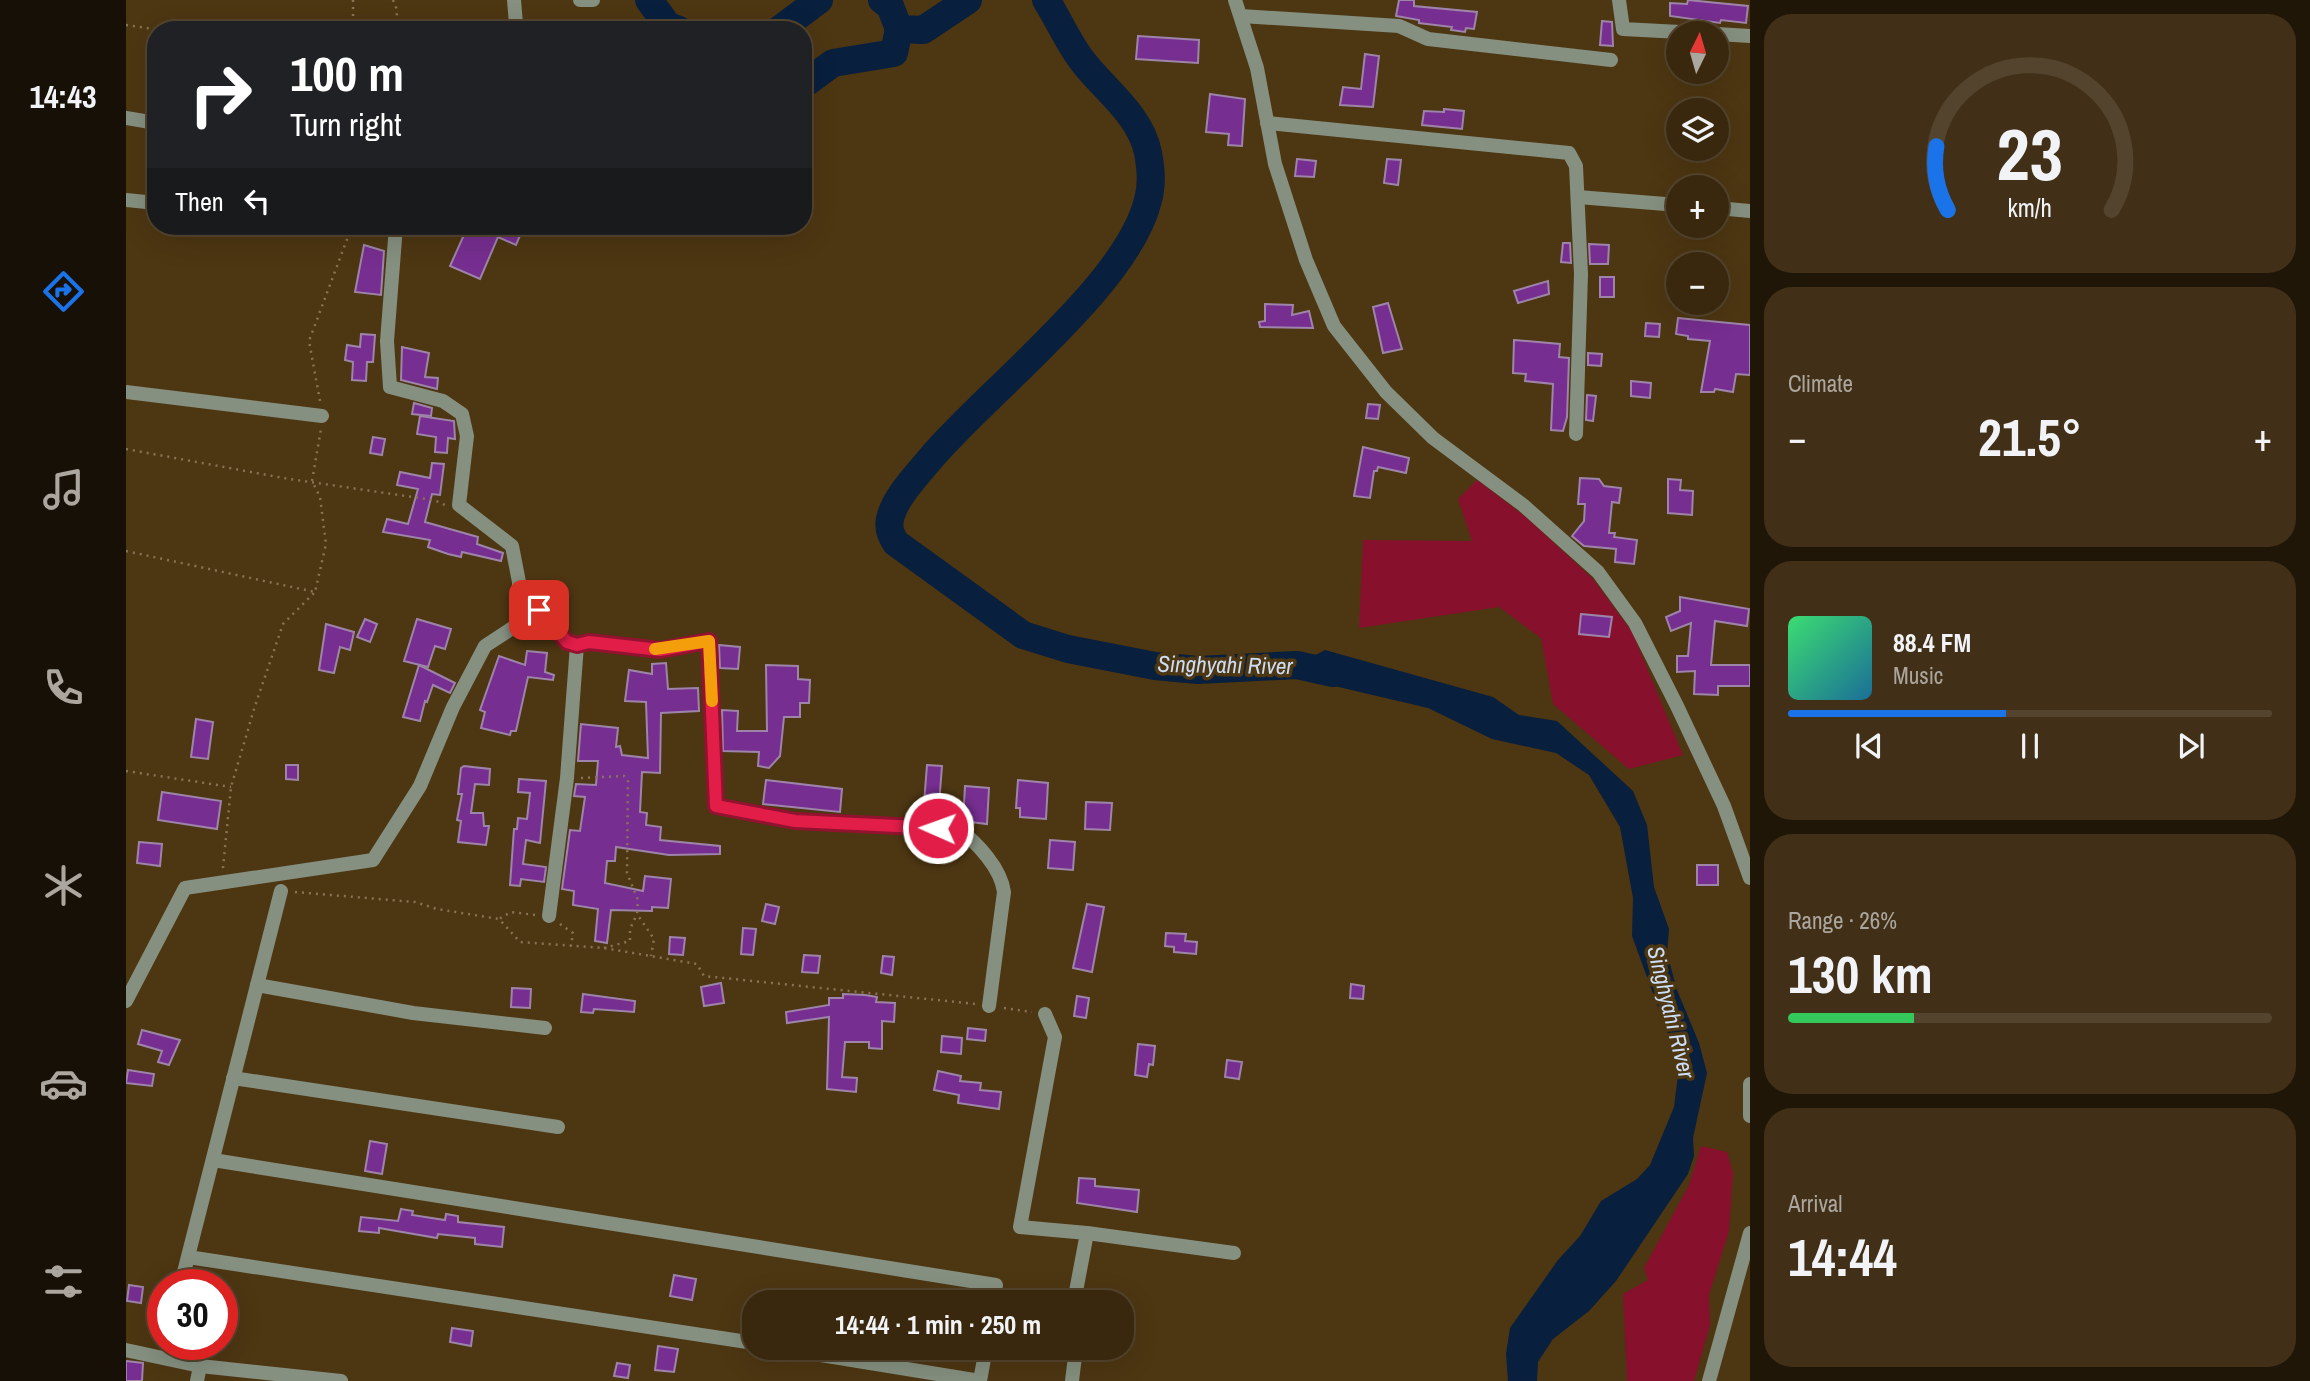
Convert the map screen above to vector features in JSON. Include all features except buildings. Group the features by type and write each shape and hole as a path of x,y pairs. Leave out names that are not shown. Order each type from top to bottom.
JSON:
{"street":[{"path":"514,0 516,21"},
{"path":"579,0 593,0"},
{"path":"1235,0 1256,68 1275,164 1306,260 1334,326 1385,392 1433,438 1523,505 1598,572 1635,623 1677,706 1724,806 1750,878"},
{"path":"1619,0 1623,29 1666,31"},
{"path":"1241,16 1399,26 1428,38 1611,60"},
{"path":"1729,35 1750,36"},
{"path":"126,118 147,121"},
{"path":"1267,123 1569,153 1576,166 1581,274 1576,434"},
{"path":"1578,197 1666,204"},
{"path":"126,200 147,202"},
{"path":"1729,209 1750,211"},
{"path":"126,1001 185,888 373,860 420,786 453,707 485,646 517,625 519,582 512,546 459,505 467,436 462,414 443,401 390,387 387,341 395,235"},
{"path":"126,392 322,416"},
{"path":"519,582 525,595 567,642 577,645 589,642 660,650 709,641 716,806 795,821 959,829 972,839 1002,879 1004,892 989,1006"},
{"path":"549,916 567,778 577,645"},
{"path":"185,1269 281,891"},
{"path":"257,985 413,1013 545,1028"},
{"path":"1045,1014 1055,1037 1020,1227 1234,1252"},
{"path":"233,1078 558,1127"},
{"path":"1750,1084 1750,1116"},
{"path":"213,1160 996,1284 995,1290"},
{"path":"1076,1290 1087,1233"},
{"path":"1709,1381 1750,1233"},
{"path":"188,1257 742,1341"},
{"path":"126,1350 147,1351"},
{"path":"186,1360 200,1366 341,1381"},
{"path":"851,1360 980,1381 984,1360"},
{"path":"1072,1381 1075,1360"},
{"path":"197,1381 200,1366"}],"path":[{"path":"353,0 353,21"},
{"path":"393,0 397,10 396,21"},
{"path":"126,25 147,28"},
{"path":"222,881 231,787 284,624 315,592 326,544 320,497 312,481 322,416 309,341 349,235"},
{"path":"126,449 421,498 446,505"},
{"path":"126,551 315,592"},
{"path":"126,771 231,787"},
{"path":"567,778 624,776 628,780 627,873 638,900 637,914 630,929 629,941 604,948"},
{"path":"281,891 415,902 437,909 499,919 520,942 604,948 697,964 704,976 1045,1014"},
{"path":"499,919 511,912 549,916 573,933 571,946"},
{"path":"637,914 654,939 651,956"}],"shaded area":[{"path":"1477,480 1527,518 1593,579 1632,632 1683,755 1629,769 1553,704 1541,638 1499,607 1359,628 1363,540 1472,541 1458,499"},
{"path":"1701,1146 1727,1152 1733,1173 1729,1231 1709,1295 1710,1325 1694,1381 1627,1381 1623,1294 1648,1280 1644,1268 1689,1185"}],"water":[{"path":"1325,650 1493,697 1519,715 1557,721 1633,791 1647,825 1654,887 1669,929 1667,953 1677,990 1699,1043 1707,1073 1693,1138 1694,1156 1688,1174 1616,1281 1589,1311 1553,1339 1538,1362 1537,1381 1508,1381 1506,1354 1510,1328 1558,1260 1580,1236 1601,1201 1637,1179 1650,1165 1674,1107 1678,1075 1670,1040 1632,936 1633,898 1620,827 1589,775 1556,753 1492,739 1428,708 1313,681 1297,665"}],"waterway":[{"name":"Singhyahi River","path":"649,0 664,21"},
{"name":"Singhyahi River","path":"791,21 819,0"},
{"name":"Singhyahi River","path":"882,0 890,6 899,29 923,30 968,0"},
{"name":"Singhyahi River","path":"1046,0 1079,56 1138,127 1149,159 1151,183 1148,200 1135,232 1114,266 1086,301 956,431 907,487 893,511 889,523 891,535 896,543 1023,635 1068,649 1155,666 1198,670 1297,665 1333,673"},
{"name":"Singhyahi River","path":"812,78 833,63 894,53 899,29"}],"slow traffic":[{"path":"655,649 709,641 712,701"}],"route":[{"path":"539,610 567,642 577,645 589,642 660,650 709,641 713,789 716,806 795,821 938,828"}]}
